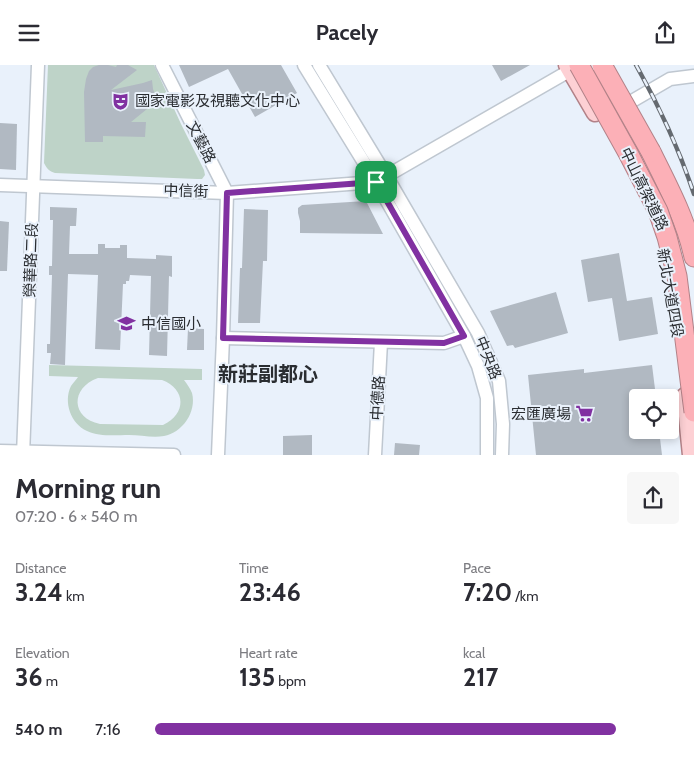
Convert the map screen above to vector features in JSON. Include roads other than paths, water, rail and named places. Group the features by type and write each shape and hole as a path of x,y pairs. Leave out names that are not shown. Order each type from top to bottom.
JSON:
{"highway":[{"path":"590,65 652,177 673,223 689,282 694,323"},
{"name":"中山高架道路","path":"602,65 668,185 682,217 694,257"},
{"name":"中山高架道路","path":"574,66 632,161 658,211 673,255 680,293 694,412"}],"main road":[{"path":"602,65 615,82"},
{"path":"607,65 626,104 674,185 683,204 694,237"},
{"name":"新北大道四段","path":"574,66 649,207 658,230 674,293 691,455"},
{"path":"620,154 620,146 626,140 636,136 645,136"}],"street":[{"name":"榮華路二段","path":"23,453 38,65"},
{"name":"文藝路","path":"162,65 227,193"},
{"name":"中央路","path":"304,65 382,179 478,333 499,381 502,398 502,455"},
{"name":"中央路","path":"319,65 382,179 478,366 487,398 487,455"},
{"name":"中信街","path":"0,185 227,193 382,179 574,66"},
{"path":"626,104 670,79 694,76"},
{"path":"218,455 227,193"},
{"path":"223,338 444,343 464,336"},
{"name":"中德路","path":"375,455 381,342"},
{"path":"0,451 174,455"}],"railway":[{"path":"636,65 668,128 694,194"}],"place":[{"name":"國家電影及視聽文化中心","path":"121,101"},
{"name":"中信國小","path":"127,324"},
{"name":"宏匯廣場","path":"585,414"}],"district":[{"name":"新莊副都心","path":"268,374"}]}
